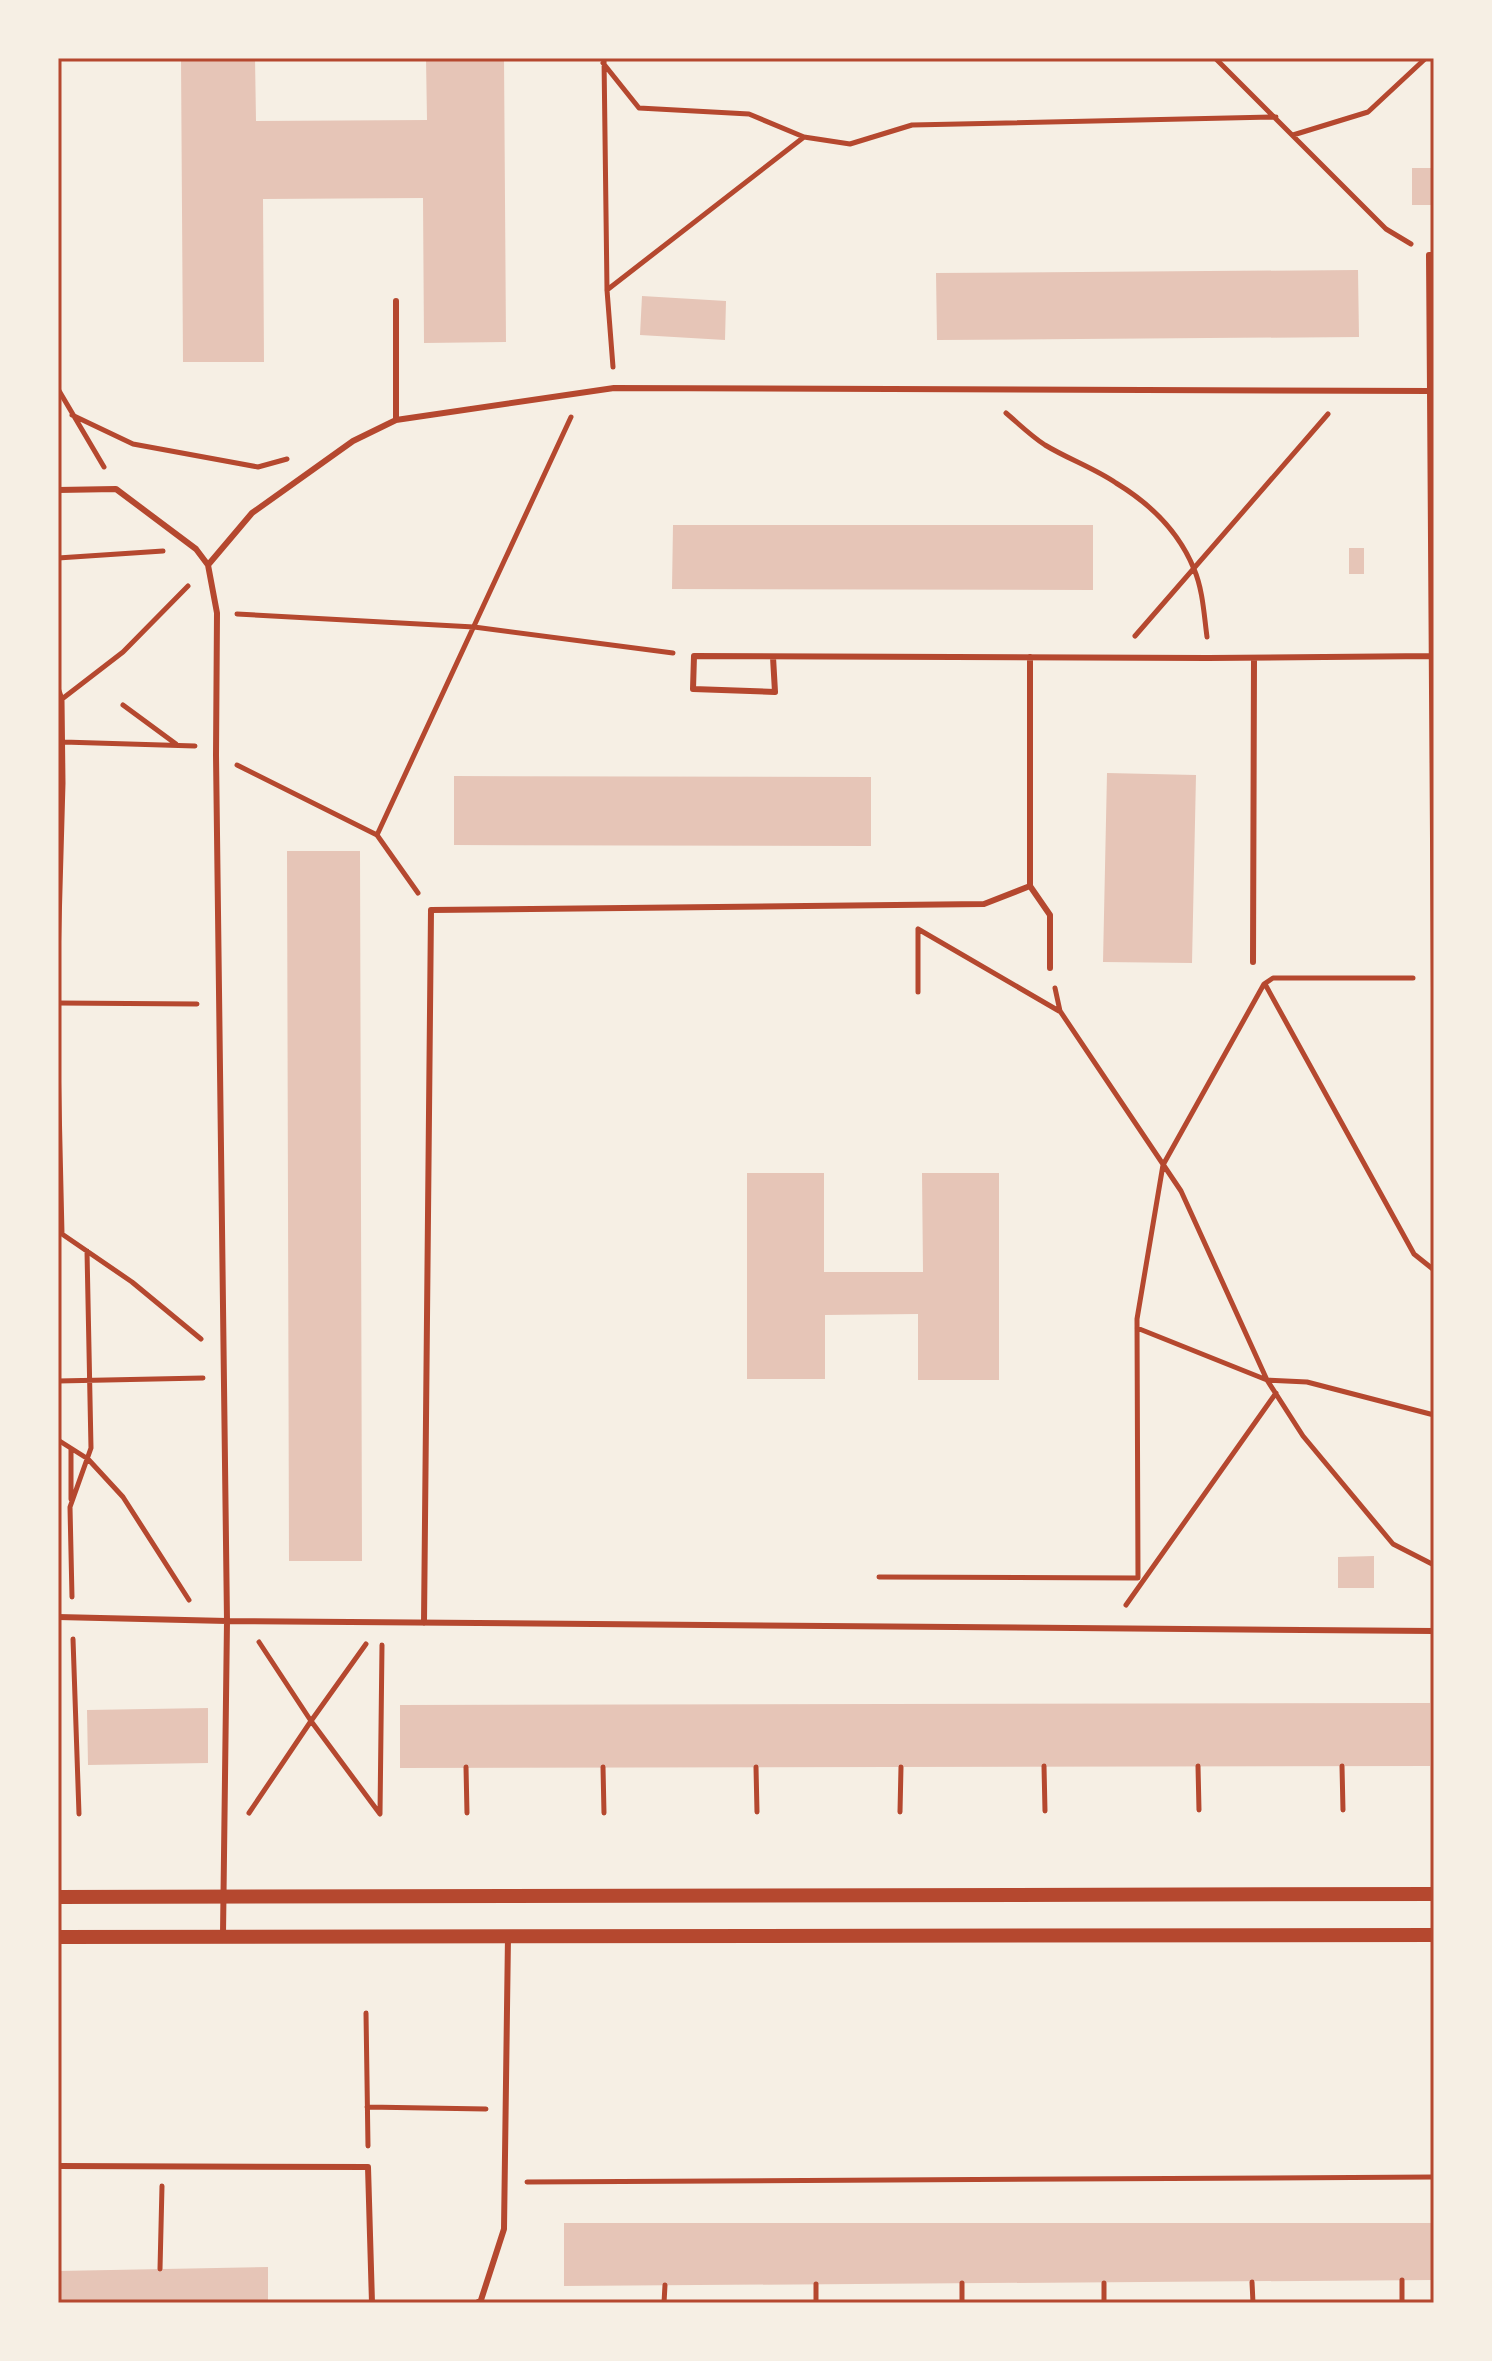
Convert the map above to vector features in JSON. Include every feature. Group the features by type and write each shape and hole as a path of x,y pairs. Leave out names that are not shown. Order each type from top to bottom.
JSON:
{"street":[{"path":"58,1897 1434,1894"},
{"path":"58,1937 1434,1935"}],"lane":[{"path":"1432,255 1434,987"},
{"path":"396,301 396,420"},
{"path":"208,565 252,513 353,441 396,420 614,388 1430,391"},
{"path":"58,490 116,489 196,549 208,565 217,613 216,755 227,1621 223,1937"},
{"path":"773,657 775,692 693,689 694,656 1433,656"},
{"path":"1030,657 1030,886 1050,915 1050,968"},
{"path":"1253,962 1254,658"},
{"path":"424,1623 431,910 984,904 1030,886"},
{"path":"58,1617 246,1622 1434,1631"},
{"path":"492,2303 479,2301 504,2229 508,1936"},
{"path":"58,2166 368,2167 372,2303"}],"path":[{"path":"1215,58 1386,229 1432,255"},
{"path":"1293,135 1368,112 1426,58"},
{"path":"604,61 639,108 749,114 804,137 850,144 912,125 1276,117"},
{"path":"604,61 607,290 614,388"},
{"path":"607,290 804,137"},
{"path":"978,390 1042,443 1114,481 1150,505 1176,538 1194,570 1204,607 1208,658"},
{"path":"58,391 116,489"},
{"path":"377,835 581,394"},
{"path":"72,415 133,444 258,467 299,456"},
{"path":"1116,658 1313,431"},
{"path":"58,558 196,549"},
{"path":"60,697 123,652 208,565"},
{"path":"217,613 474,627 694,656"},
{"path":"58,688 63,742 58,959"},
{"path":"123,705 177,745"},
{"path":"63,742 199,746 377,835 431,910"},
{"path":"918,905 918,992"},
{"path":"918,929 1060,1011"},
{"path":"1253,962 1414,1254 1434,1270"},
{"path":"1050,968 1060,1011 1181,1191 1267,1380 1303,1436 1393,1544 1434,1565"},
{"path":"1141,1580 1137,1319 1163,1165 1264,984 1273,978 1434,978"},
{"path":"58,1003 219,1004"},
{"path":"58,1060 60,1236 132,1282 224,1357"},
{"path":"70,1507 91,1448 87,1251"},
{"path":"1137,1328 1267,1380 1307,1382 1434,1415"},
{"path":"58,1381 224,1378"},
{"path":"1109,1628 1276,1393"},
{"path":"58,1440 88,1459 123,1497 203,1621"},
{"path":"71,1448 79,1814"},
{"path":"879,1577 1141,1580"},
{"path":"246,1622 311,1721 380,1814 382,1622"},
{"path":"249,1813 382,1622"},
{"path":"1044,1766 1045,1811"},
{"path":"1198,1766 1199,1810"},
{"path":"1342,1766 1343,1810"},
{"path":"466,1767 467,1813"},
{"path":"603,1767 604,1813"},
{"path":"756,1767 757,1812"},
{"path":"900,1812 901,1767"},
{"path":"366,2013 368,2167"},
{"path":"367,2107 506,2109"},
{"path":"505,2182 1434,2177"},
{"path":"160,2269 162,2203"},
{"path":"1402,2280 1402,2303"},
{"path":"1252,2282 1253,2303"},
{"path":"962,2283 962,2303"},
{"path":"1104,2283 1104,2303"},
{"path":"816,2284 816,2303"},
{"path":"664,2303 665,2285"}],"building":[{"path":"181,58 255,58 256,121 427,120 426,58 504,58 506,342 424,343 423,198 263,199 264,362 183,362"},
{"path":"1412,168 1434,168 1434,205 1412,205"},
{"path":"1358,270 1359,337 937,340 936,273"},
{"path":"642,296 726,301 725,340 640,335"},
{"path":"673,525 1093,525 1093,590 672,589"},
{"path":"1349,548 1364,548 1364,574 1349,574"},
{"path":"1107,773 1196,775 1192,963 1103,962"},
{"path":"454,776 871,777 871,846 454,845"},
{"path":"287,851 360,851 362,1561 289,1561"},
{"path":"747,1173 824,1173 824,1272 923,1272 922,1173 999,1173 999,1380 918,1380 918,1314 825,1315 825,1379 747,1379"},
{"path":"1374,1556 1374,1588 1338,1588 1338,1557"},
{"path":"1430,1703 1430,1766 400,1768 400,1705"},
{"path":"208,1708 208,1763 88,1765 87,1710"},
{"path":"564,2223 1434,2223 1434,2280 564,2286"},
{"path":"268,2267 268,2303 58,2303 58,2271"}]}
